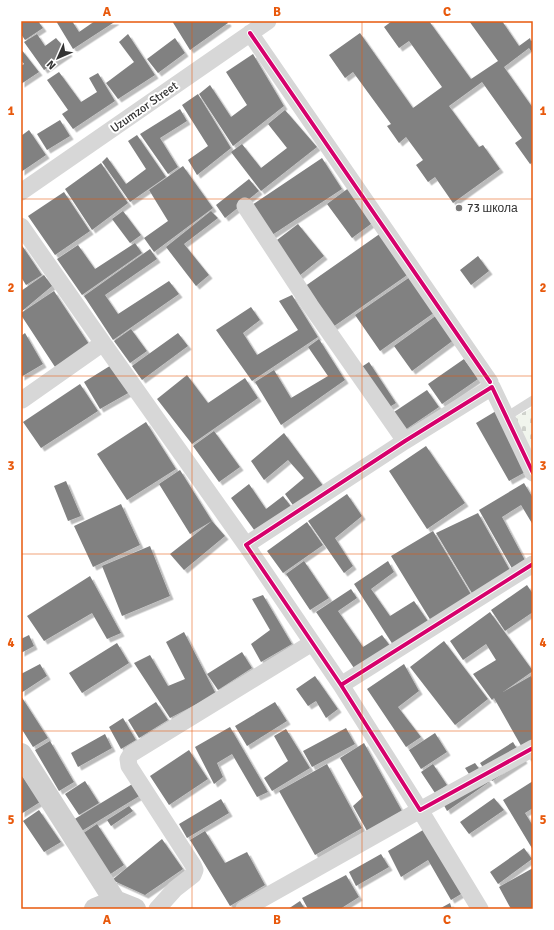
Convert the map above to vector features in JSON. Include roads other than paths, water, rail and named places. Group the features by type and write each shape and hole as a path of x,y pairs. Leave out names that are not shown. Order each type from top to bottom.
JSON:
{"street":[{"name":"Uzumzor Street","path":"21,192 268,21"},
{"path":"250,33 491,385 533,473"},
{"path":"245,206 310,305 405,441"},
{"path":"21,226 246,545 341,685 420,810 480,909"},
{"path":"22,400 103,343"},
{"path":"246,545 491,385"},
{"path":"341,685 533,564"},
{"path":"157,909 175,889 193,876 195,870 129,766 128,759 131,754 312,643"},
{"path":"244,909 533,748"},
{"path":"21,754 125,905 95,909"}],"lane":[{"path":"506,417 533,400"}],"place":[{"name":"73 школа","path":"459,208"}]}
